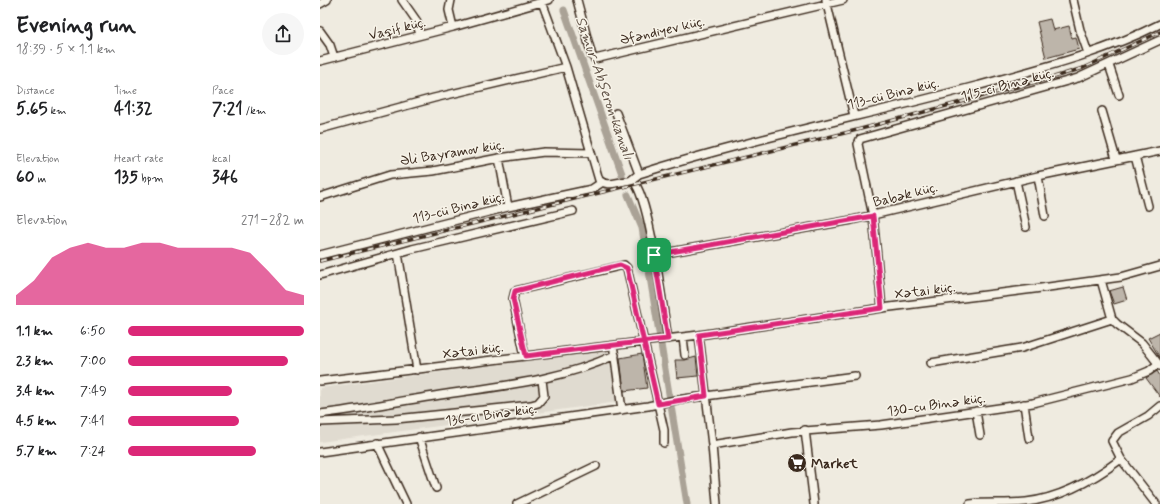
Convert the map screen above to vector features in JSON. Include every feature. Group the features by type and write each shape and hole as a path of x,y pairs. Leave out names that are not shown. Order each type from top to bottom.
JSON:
{"street":[{"path":"320,4 327,0"},
{"path":"402,0 416,20 420,35"},
{"path":"451,0 450,10 453,27"},
{"name":"Vaqif küç.","path":"320,61 453,27 549,0"},
{"name":"Əfəndiyev küç.","path":"577,0 592,56 595,59 827,2 843,0"},
{"path":"1073,0 1080,30 1088,53"},
{"path":"542,2 566,67 590,153 597,176 601,183"},
{"path":"827,2 854,116"},
{"name":"113-cü Binə küç.","path":"320,255 508,207 592,189 601,183 608,184 630,180 639,174 742,144 1032,71 1088,53 1160,24"},
{"path":"320,31 330,45 334,58"},
{"name":"115-ci Binə küç.","path":"873,216 858,144 860,139 1066,82 1160,40"},
{"path":"1109,64 1120,95"},
{"path":"320,129 434,98 566,67"},
{"path":"1102,111 1116,159"},
{"path":"616,113 639,174"},
{"name":"Əli Bayramov küç.","path":"320,197 390,175 433,171 499,158 554,151 590,153"},
{"name":"Babək küç.","path":"654,255 873,216 906,206 1038,176 1160,151"},
{"path":"1136,156 1148,206"},
{"path":"499,158 508,207"},
{"path":"1038,176 1045,216"},
{"path":"630,180 636,185 642,201 654,255 668,339"},
{"path":"1016,181 1026,228"},
{"path":"320,275 398,253 573,211"},
{"path":"873,216 882,308"},
{"path":"398,253 417,370"},
{"path":"526,356 513,299 515,291 620,265 627,268 644,342 661,403 664,443"},
{"name":"Xətai küç.","path":"320,381 699,335 882,308 1101,280 1135,274 1160,266"},
{"path":"1101,280 1112,319 1142,343 1159,365"},
{"path":"931,363 1022,348 1112,319"},
{"path":"699,335 712,445 717,504"},
{"path":"683,337 685,355"},
{"path":"614,345 622,410"},
{"path":"320,414 374,407 400,401 542,380 582,369 615,355"},
{"name":"130-cu Binə küç.","path":"712,445 805,430 881,425 1050,400 1132,378 1159,365"},
{"name":"136-cı Binə küç.","path":"320,452 419,437 622,410 676,400 855,376"},
{"path":"320,422 396,419 531,405 538,403 544,396 542,380"},
{"path":"1024,404 1029,438"},
{"path":"1156,504 1112,445 1113,438 1148,416 1160,406"},
{"path":"976,411 980,435"},
{"path":"805,430 814,504"},
{"path":"419,437 436,488"},
{"path":"377,443 406,504"},
{"path":"970,504 1026,502 1052,497 1092,478 1121,459"},
{"path":"517,504 596,466"},
{"path":"1052,497 1056,504"}],"shaded area":[{"path":"608,350 618,402 320,442 320,388"}],"building":[{"path":"1050,19 1053,30 1069,26 1072,38 1076,37 1079,49 1046,58 1037,22"},
{"path":"1123,287 1127,300 1114,304 1109,291"},
{"path":"1160,332 1160,358 1148,338"},
{"path":"642,354 647,388 624,391 620,358"},
{"path":"696,357 698,376 677,378 675,360 685,360"},
{"path":"1157,371 1160,376 1160,397 1146,378"}],"waterway":[{"name":"Samur-Abşeron kanalı","path":"564,10 622,174"},
{"name":"Samur-Abşeron kanalı","path":"628,195 642,228 687,504"}],"railway":[{"path":"320,261 857,130 1054,77 1083,68 1160,32"}],"place":[{"name":"Market","path":"797,463"}],"route":[{"path":"654,255 668,339 644,342 614,345 526,356 513,299 513,294 515,291 620,265 624,265 627,268 644,342 658,404 706,396 699,335 882,308 873,216 779,234 654,255"}]}
